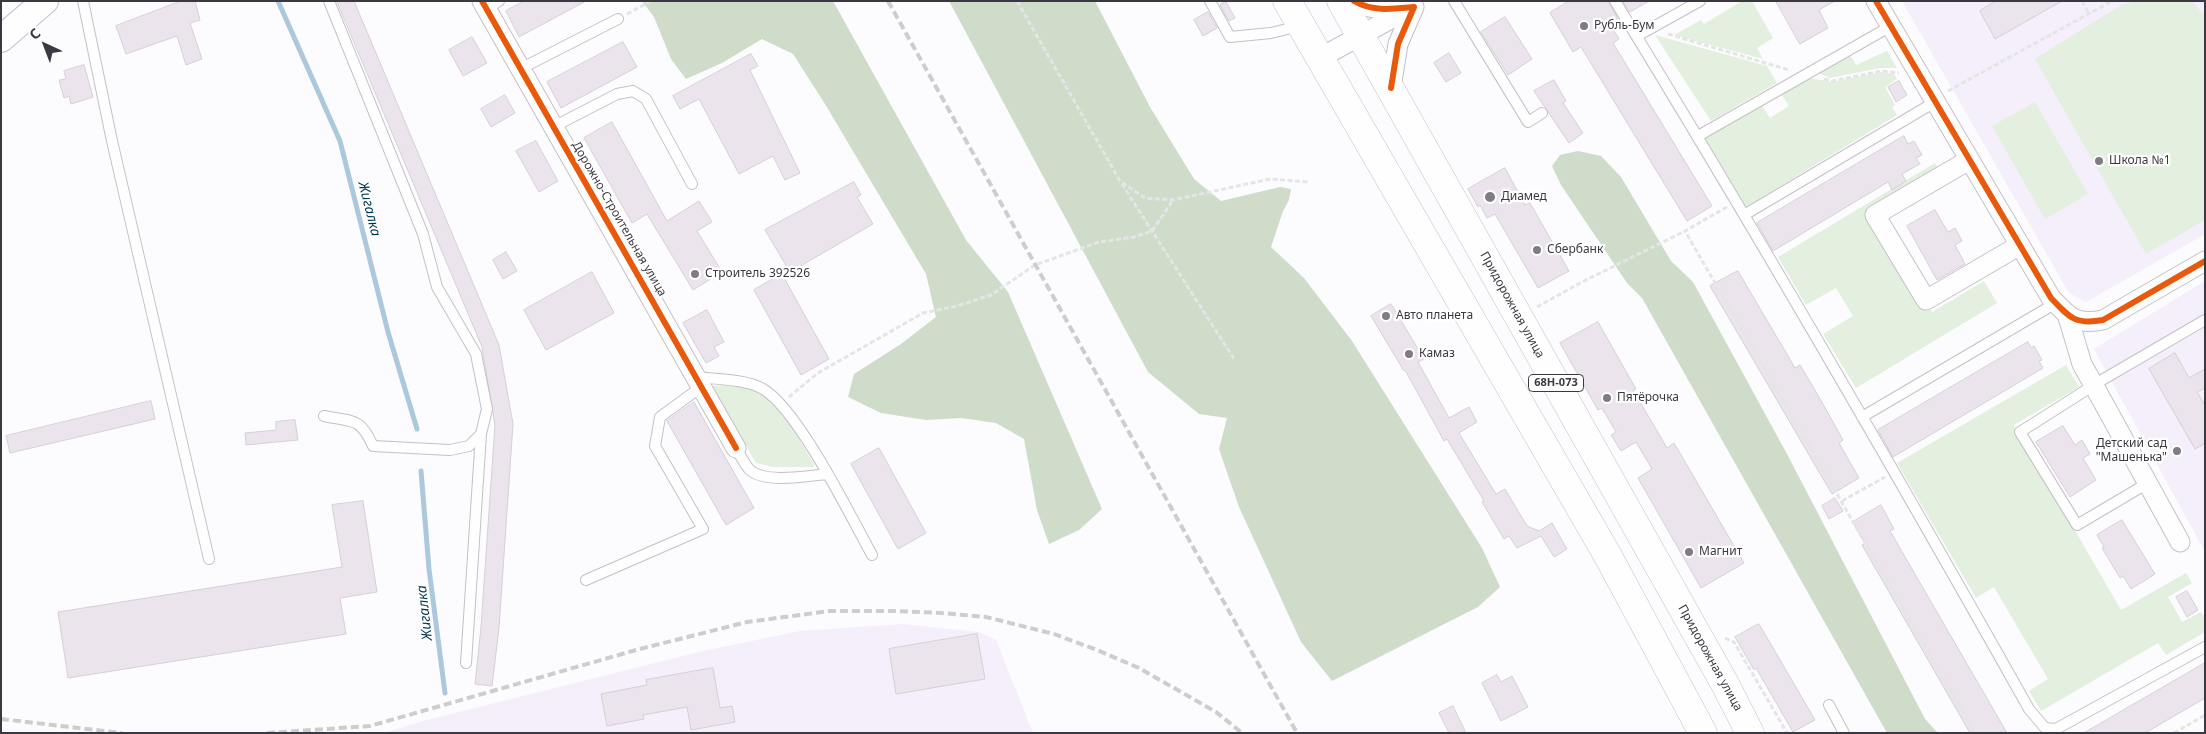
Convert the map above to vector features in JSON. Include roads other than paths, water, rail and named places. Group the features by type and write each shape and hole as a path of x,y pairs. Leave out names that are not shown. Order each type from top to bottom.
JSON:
{"main road":[{"name":"68Н-073","path":"1287,1 1608,556 1703,733"},
{"name":"Придорожная улица","path":"1341,1 1725,684 1750,733"}],"street":[{"path":"1354,1 1365,7 1379,10 1419,4"},
{"path":"1876,1 1920,75 1938,93 1970,160 2020,245 2062,310 2082,364 2180,542"},
{"path":"1,39 41,2"},
{"name":"Дорожно-Строительная улица","path":"489,4 520,69 736,448"},
{"path":"1320,58 1360,34 1419,4"},
{"path":"1391,88 1398,44 1419,4"},
{"path":"1970,160 1876,215 1926,300 2020,245"},
{"path":"2062,310 2086,323 2103,320 2205,261"}],"lane":[{"path":"83,1 112,141 209,559"},
{"path":"329,1 423,234 437,287 476,354 487,409 481,434 466,663"},
{"path":"1210,1 1230,37 1272,33 1300,25"},
{"path":"1454,1 1528,122 1542,113"},
{"path":"1615,1 1698,136 1894,472 2029,709 2045,728 2056,729 2205,646"},
{"path":"1636,36 1700,1"},
{"path":"520,69 618,18"},
{"path":"1698,136 1891,26"},
{"path":"553,127 617,94 633,91 646,99 692,184"},
{"path":"1744,215 1938,93"},
{"path":"1862,417 2062,310"},
{"path":"2148,483 2077,525 2020,432 2094,385 2205,320"},
{"path":"586,580 703,529 655,446 660,417 698,382 731,380 763,388 782,405 827,474 872,555"},
{"path":"324,416 357,422 365,428 373,446 450,450 469,446 481,434"},
{"path":"736,448 749,469 758,475 777,478 827,474"},
{"path":"1828,705 1844,733"}],"waterway":[{"name":"Жигалка","path":"278,1 340,141 388,332 417,429"},
{"name":"Жигалка","path":"421,471 429,569 445,693"}],"railway":[{"path":"888,1 1297,733"},
{"path":"267,733 370,726 636,650 747,622 830,611 895,611 986,617 1054,634 1139,668 1216,712 1242,733"},
{"path":"1,719 122,733"}],"place":[{"name":"Рубль-Бум","path":"1584,26"},
{"name":"Школа №1","path":"2099,161"},
{"name":"Диамед","path":"1490,197"},
{"name":"Сбербанк","path":"1537,250"},
{"name":"Строитель 392526","path":"695,274"},
{"name":"Авто планета","path":"1386,316"},
{"name":"Камаз","path":"1409,354"},
{"name":"Пятёрочка","path":"1607,398"},
{"name":"Детский сад \"Машенька\"","path":"2177,451"},
{"name":"Магнит","path":"1689,552"}]}
